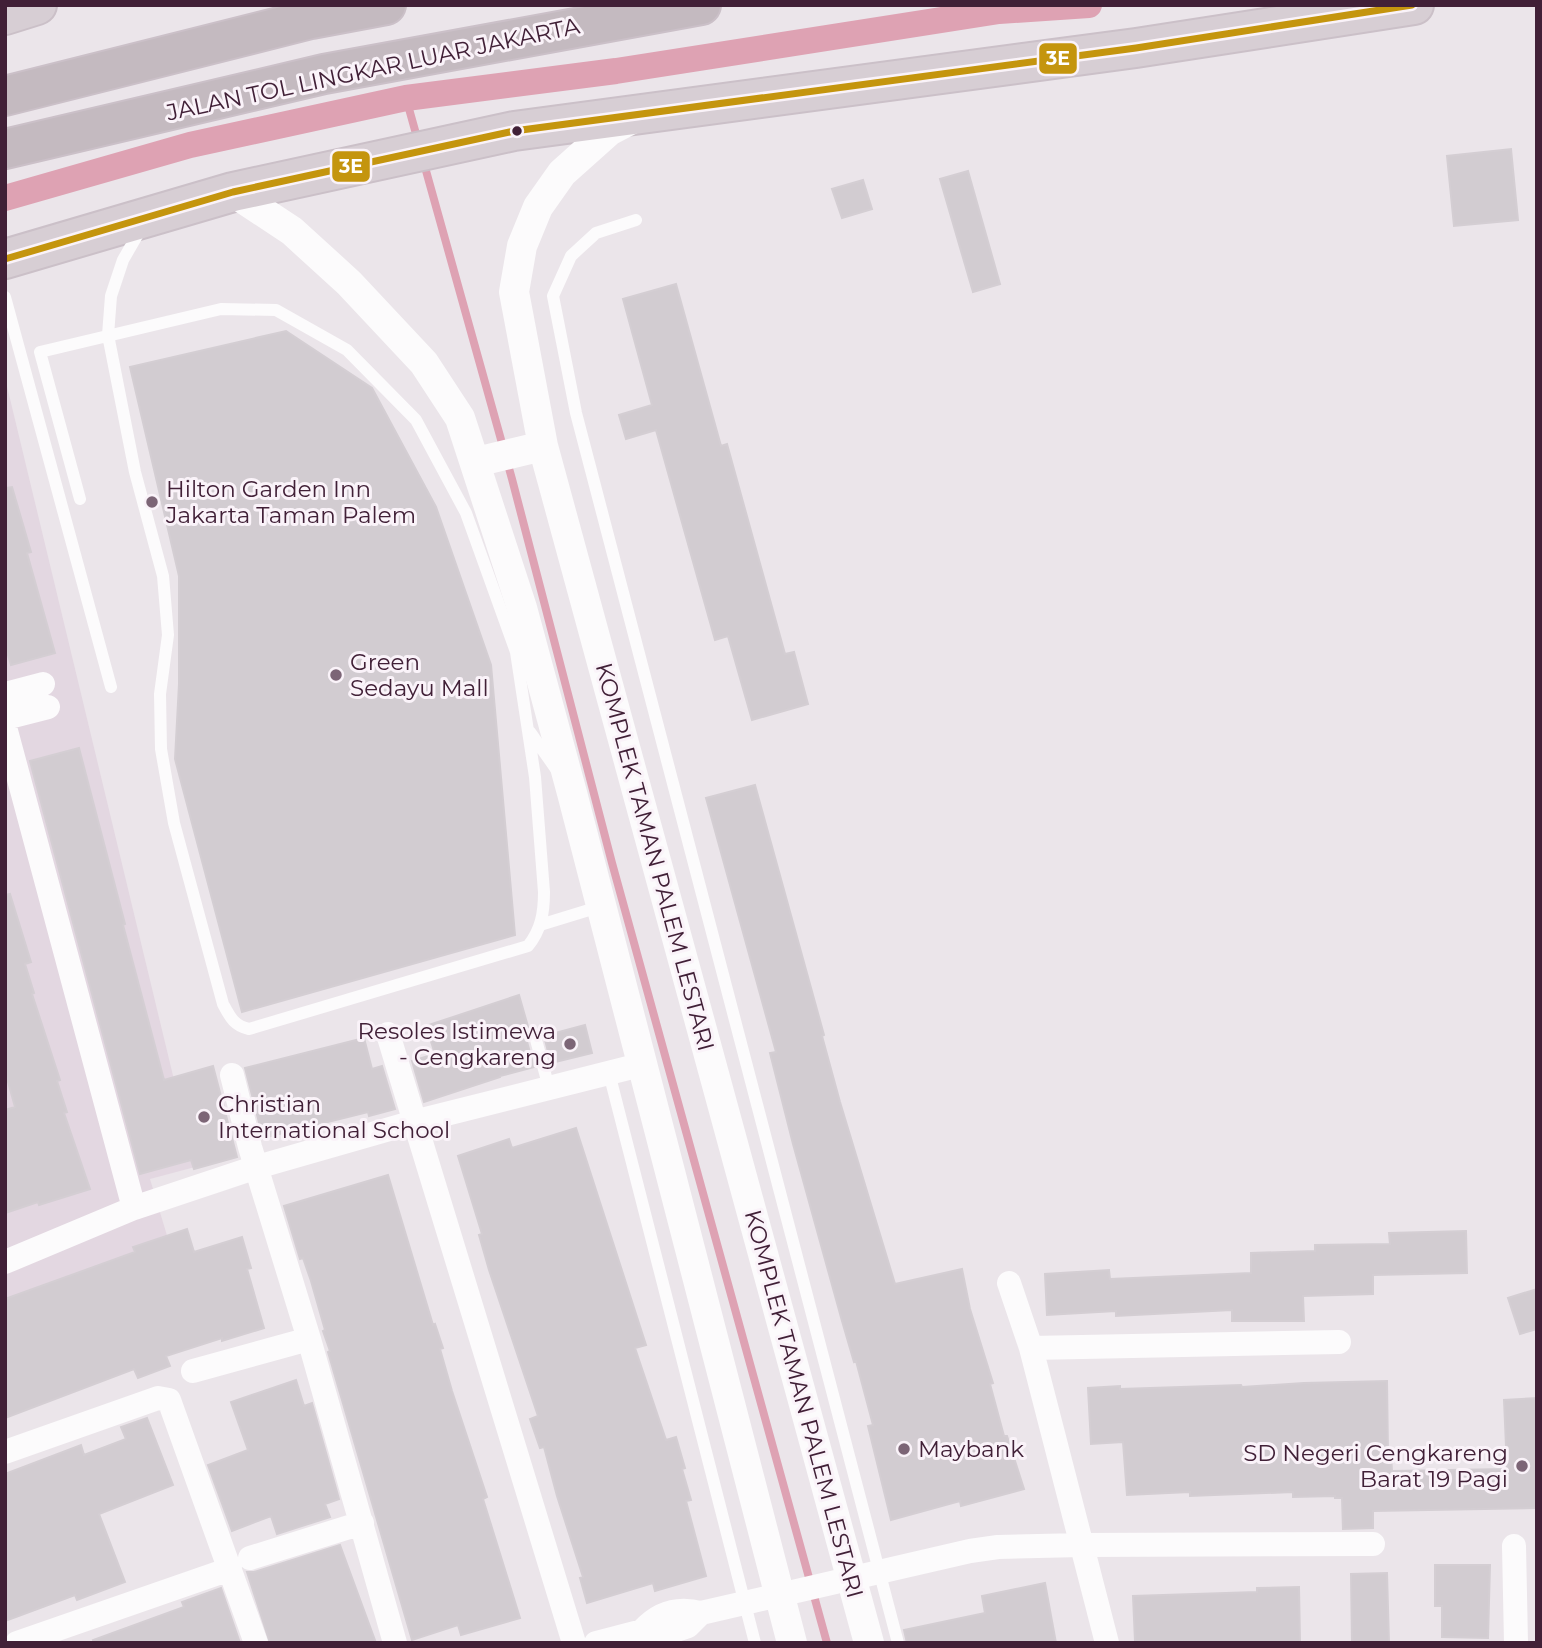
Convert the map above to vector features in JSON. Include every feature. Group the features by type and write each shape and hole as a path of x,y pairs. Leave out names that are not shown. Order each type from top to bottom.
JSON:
{"highway":[{"path":"5,96 311,19 386,5"},
{"name":"JALAN TOL LINGKAR LUAR JAKARTA","path":"5,149 324,74 701,5"}],"main road":[{"path":"5,15 37,5"},
{"path":"5,259 233,192 514,131 1136,48 1414,5"}],"street":[{"name":"KOMPLEK TAMAN PALEM LESTARI","path":"643,113 609,131 562,173 538,207 522,246 514,292 510,454 522,608 788,1593 792,1643"},
{"name":"KOMPLEK TAMAN PALEM LESTARI","path":"233,192 292,231 349,283 424,363 460,418 510,454 853,1578 869,1643"},
{"path":"5,694 46,696 5,719"},
{"path":"5,727 134,1208"},
{"path":"388,1034 574,1643"},
{"path":"5,1262 134,1208 257,1167 414,1122 644,1064"},
{"path":"232,1075 395,1643"},
{"path":"1009,1283 1031,1348 1107,1643"},
{"path":"193,1371 309,1339"},
{"path":"1031,1348 1339,1342"},
{"path":"5,1452 158,1398 166,1399 240,1563 256,1643"},
{"path":"17,1643 240,1563 362,1523"},
{"path":"596,1643 642,1631 659,1636 688,1626 701,1613 984,1549 1082,1545 1373,1544"},
{"path":"1514,1546 1516,1643"}],"lane":[{"path":"80,499 40,352 108,335 221,309 276,310 347,350 416,420 466,513 516,652 535,777 544,892 540,925 528,946 249,1029 239,1027 223,1004 174,823 161,750 160,694 168,635 163,576 135,472 108,335 111,296 124,260 148,217"},
{"path":"636,220 596,233 570,256 553,296 576,413 853,1578 898,1643"},
{"path":"5,297 111,687"},
{"path":"528,729 572,793"},
{"path":"540,925 602,906"},
{"path":"535,1036 549,1088"},
{"path":"608,1073 755,1643"}],"shaded area":[{"path":"5,378 195,1167 150,1179 184,1292 5,1365"}],"building":[{"path":"1511,149 1518,220 1454,226 1447,156"},
{"path":"968,171 1000,284 973,292 940,179"},
{"path":"863,180 872,209 842,218 832,189"},
{"path":"676,284 721,446 727,444 785,654 794,652 808,704 752,720 728,636 715,640 656,430 626,439 619,415 652,405 623,299"},
{"name":"Green Sedayu Mall","path":"286,331 372,388 436,507 491,665 515,935 242,1012 175,759 179,684 179,576 130,367"},
{"path":"12,487 55,653 11,665 5,645 5,488"},
{"path":"79,748 164,1080 213,1066 237,1157 194,1169 191,1160 140,1174 30,761"},
{"path":"755,785 840,1102 895,1284 962,1269 970,1309 993,1383 990,1384 1004,1436 1007,1436 1024,1489 961,1506 960,1501 891,1520 868,1426 873,1425 793,1144 770,1053 776,1052 706,798"},
{"path":"10,894 31,962 25,964 60,1080 57,1081 67,1112 64,1113 90,1189 5,1213 5,1110 15,1107 5,1071 5,895"},
{"path":"519,995 529,1030 526,1038 534,1067 424,1102 412,1061 435,1054 426,1026"},
{"name":"Resoles Istimewa - Cengkareng","path":"585,1025 592,1053 551,1063 544,1036"},
{"path":"364,1038 372,1069 382,1066 395,1109 369,1116 368,1112 263,1138 245,1068"},
{"path":"576,1128 646,1345 635,1348 666,1440 676,1437 685,1468 682,1469 691,1500 686,1501 706,1576 655,1591 653,1583 587,1603 580,1578 583,1577 544,1447 540,1448 530,1419 538,1416 489,1270 479,1235 482,1234 458,1156 509,1139 512,1148"},
{"path":"388,1175 433,1325 435,1324 443,1348 440,1349 487,1497 483,1499 520,1618 461,1635 458,1625 412,1640 328,1352 330,1351 323,1331 325,1330 311,1281 303,1258 300,1259 284,1206"},
{"path":"187,1229 194,1252 242,1237 251,1268 247,1269 264,1328 166,1356 170,1366 138,1378 134,1369 5,1418 5,1299 135,1252 133,1247"},
{"path":"1466,1231 1467,1273 1373,1275 1373,1294 1303,1296 1304,1321 1232,1321 1232,1310 1116,1316 1116,1311 1047,1315 1045,1274 1109,1270 1110,1279 1251,1273 1251,1253 1315,1251 1315,1245 1390,1244 1389,1233"},
{"path":"1537,1289 1537,1329 1520,1334 1508,1298"},
{"path":"296,1380 304,1406 312,1403 339,1499 325,1504 330,1517 277,1534 271,1516 232,1531 208,1465 248,1450 231,1402"},
{"path":"1387,1381 1388,1454 1391,1454 1392,1471 1507,1469 1504,1400 1537,1398 1537,1508 1373,1511 1373,1528 1343,1529 1342,1498 1335,1496 1293,1497 1293,1492 1190,1496 1190,1492 1127,1495 1123,1442 1091,1444 1088,1388 1242,1387"},
{"path":"147,1418 173,1485 99,1514 125,1582 77,1600 75,1595 5,1621 5,1474 81,1445 84,1455 126,1439 121,1427"},
{"path":"340,1545 376,1643 270,1643 247,1572"},
{"path":"1435,1565 1490,1565 1488,1638 1442,1637 1442,1606 1435,1606"},
{"path":"1387,1573 1389,1643 1352,1643 1351,1574"},
{"path":"1045,1583 1056,1643 907,1643 904,1630 985,1613 982,1596"},
{"path":"1299,1587 1300,1643 1135,1641 1133,1596 1257,1592 1257,1588"},
{"path":"221,1588 240,1643 94,1643 93,1640 184,1607 182,1602"}],"waterway":[{"path":"5,198 190,145 406,98 616,71 999,11 1089,5"},
{"path":"406,98 418,141"},
{"path":"423,160 512,479 612,863 827,1643"}],"transit line":[{"name":"3E","path":"5,259 233,192 514,131 1136,48 1412,5"}],"place":[{"name":"Hilton Garden Inn Jakarta Taman Palem","path":"152,502"},
{"name":"Green Sedayu Mall","path":"336,675"},
{"name":"Resoles Istimewa - Cengkareng","path":"570,1044"},
{"name":"Christian International School","path":"204,1117"},
{"name":"Maybank","path":"904,1449"},
{"name":"SD Negeri Cengkareng Barat 19 Pagi","path":"1522,1466"}]}
